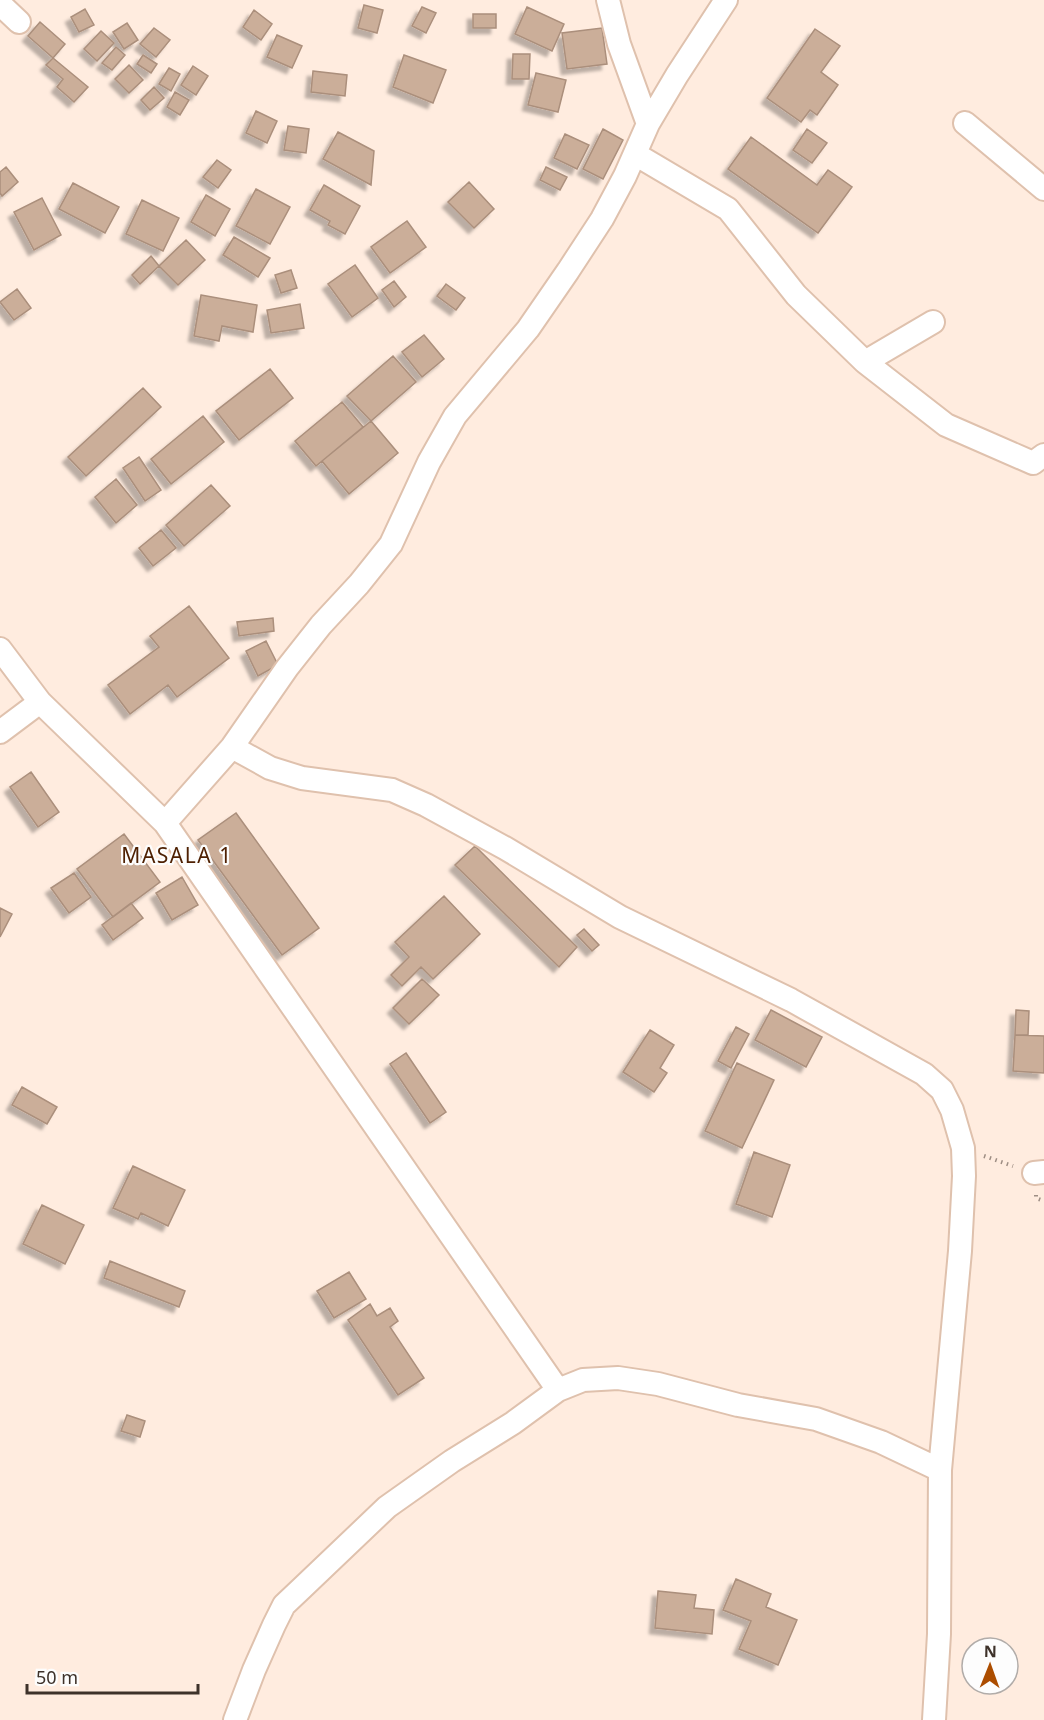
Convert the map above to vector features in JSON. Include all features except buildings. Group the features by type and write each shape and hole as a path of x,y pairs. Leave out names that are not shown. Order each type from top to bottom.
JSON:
{"street":[{"path":"608,0 619,44 648,124"},
{"path":"165,823 232,747 314,633 359,584 391,544 429,462 455,416 528,329 602,219 648,124 726,0"},
{"path":"0,4 19,22"},
{"path":"965,123 1044,189"},
{"path":"634,154 728,209 796,295 865,362 946,426 1033,463 1044,455"},
{"path":"865,362 933,322"},
{"path":"0,649 40,702 165,823 558,1390"},
{"path":"0,732 40,702"},
{"path":"232,747 270,768 302,778 392,790 426,805 505,848 621,917 791,1000 924,1074 942,1090 952,1110 963,1148 964,1176 960,1251 940,1470 939,1634 934,1720"},
{"path":"235,1720 254,1670 284,1605 387,1507 452,1461 513,1423 558,1390 584,1380 618,1378 658,1384 738,1405 816,1419 881,1442 940,1470"}],"district":[{"name":"MASALA 1","path":"177,855"}]}
